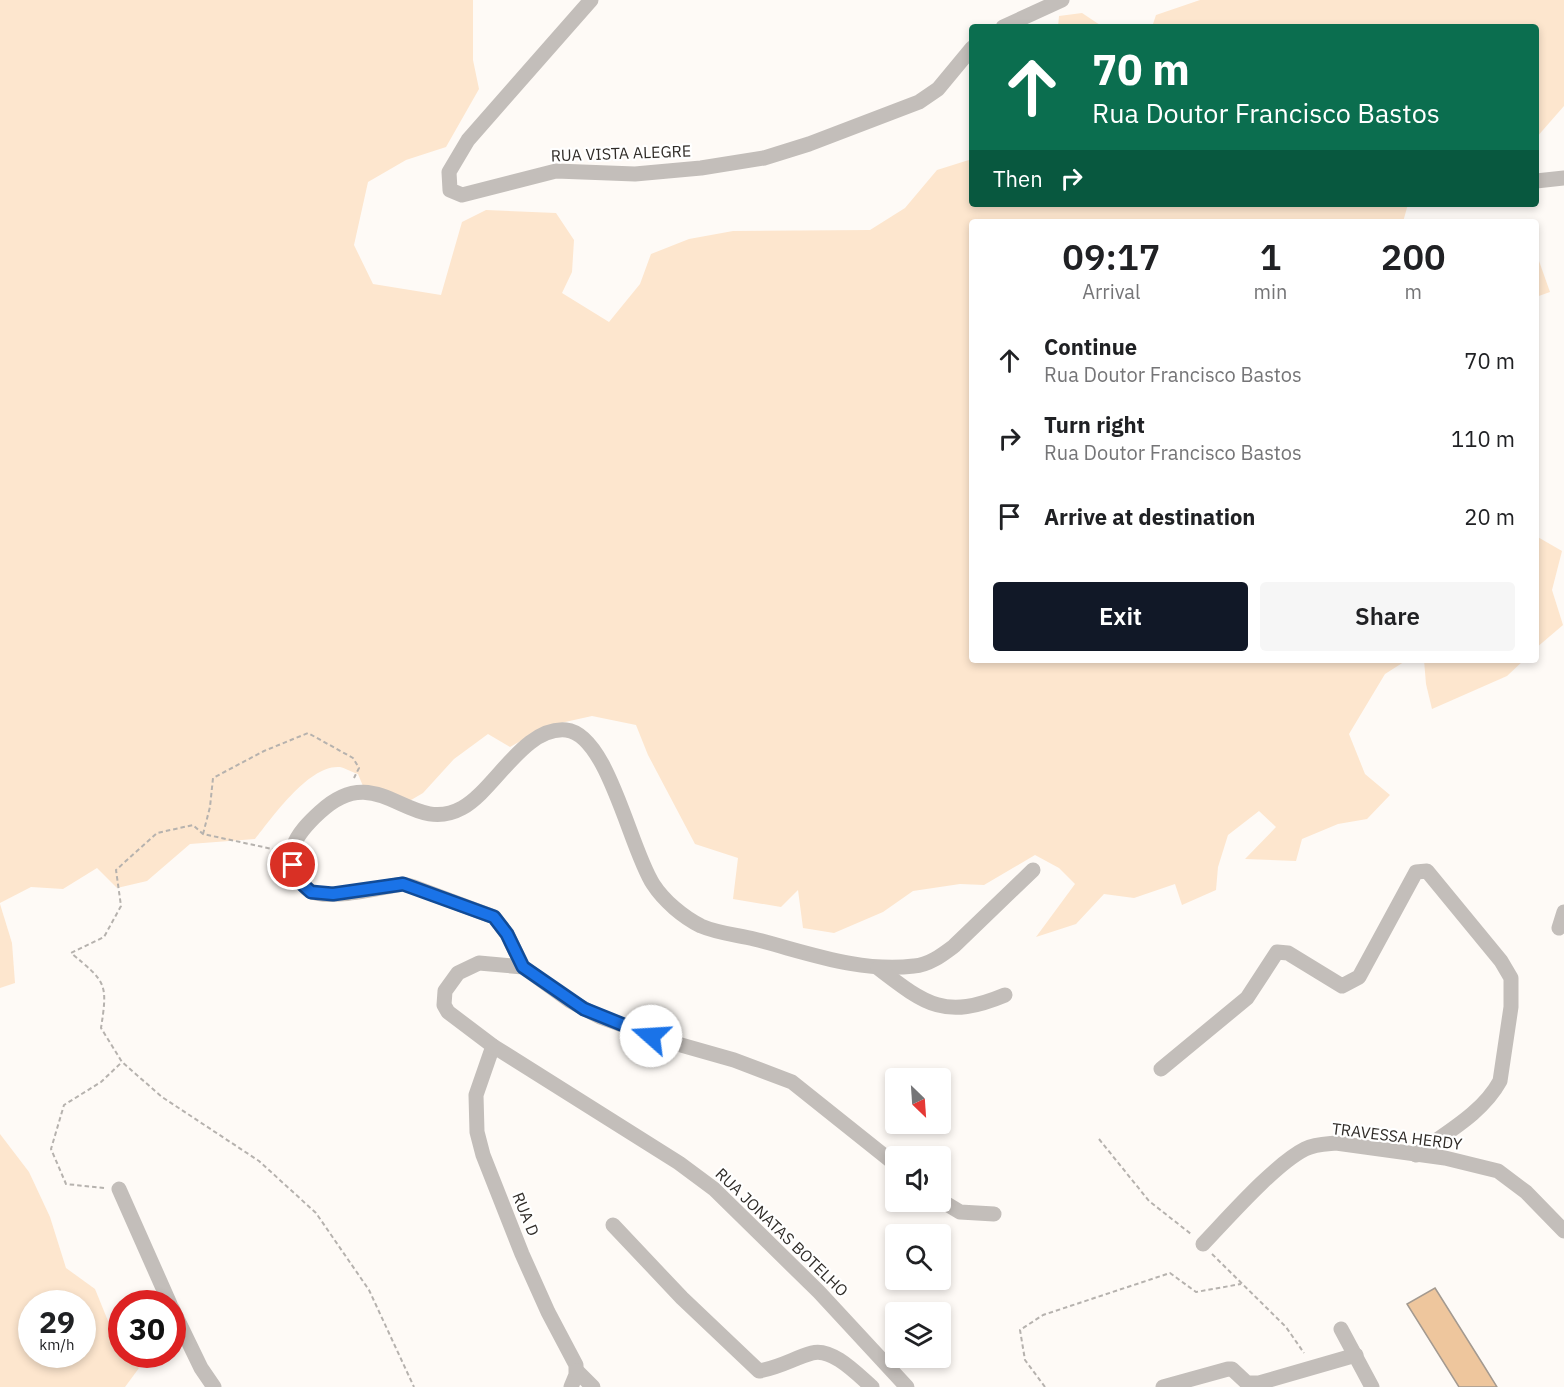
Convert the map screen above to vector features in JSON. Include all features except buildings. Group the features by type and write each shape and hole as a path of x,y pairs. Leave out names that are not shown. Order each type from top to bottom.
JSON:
{"street":[{"name":"RUA VISTA ALEGRE","path":"591,0 468,140 449,172 447,182 450,190 462,195 556,171 635,174 701,168 764,158 809,144 919,102 938,89 969,50"},
{"path":"1010,24 1062,0"},
{"path":"1539,181 1564,178"},
{"path":"885,1156 792,1082 734,1060 667,1041 600,1017 570,1001 523,967 507,934 494,917 403,884 333,894 311,892 300,882 292,854 299,837 313,819 338,797 358,790 380,796 415,811 451,813 477,799 534,740 556,730 566,730 590,743 607,770 640,861 654,886 678,910 704,927 878,968 917,966 939,957 976,927 1033,870"},
{"path":"1161,1069 1247,998 1258,985 1277,952 1288,953 1342,986 1359,977 1416,873 1427,871 1501,962 1514,987 1500,1081 1496,1089 1480,1108 1416,1155"},
{"path":"1559,928 1564,912"},
{"name":"RUA JONATAS BOTELHO","path":"523,967 479,963 458,973 445,991 444,1005 448,1012 493,1046 679,1163 714,1189 811,1284 908,1387"},
{"path":"878,968 913,995 943,1006 966,1008 1005,994"},
{"name":"RUA D","path":"493,1046 476,1095 480,1143 522,1254 577,1371 593,1387"},
{"name":"TRAVESSA HERDY","path":"1203,1244 1238,1207 1304,1149 1336,1143 1445,1158 1498,1171 1526,1192 1564,1231"},
{"path":"119,1189 164,1290"},
{"path":"951,1207 960,1212 994,1214"},
{"path":"613,1225 699,1314 759,1371 782,1366 814,1352 827,1354 853,1370 872,1387"},
{"path":"1341,1329 1372,1387"},
{"path":"186,1337 201,1368 214,1387"},
{"path":"1163,1387 1227,1369 1232,1369 1247,1383 1258,1383 1356,1355"},
{"path":"571,1387 577,1371"}],"path":[{"path":"203,834 210,807 213,778 264,751 308,733 353,758 359,768 353,782 358,790"},
{"path":"292,854 203,834 193,825 157,833 116,870 121,906 104,938 70,953 96,974 106,995 101,1028 122,1062 162,1097 259,1161 316,1213 369,1290 414,1387"},
{"path":"119,1189 66,1184 51,1149 64,1105 101,1082 122,1062"},
{"path":"1045,1387 1025,1360 1020,1330 1043,1315 1170,1273 1196,1292 1242,1284"}],"shaded area":[{"path":"0,0 473,0 473,60 479,89 446,147 406,160 368,182 354,245 373,284 441,295 462,222 486,210 556,213 574,240 572,272 562,293 609,322 640,284 651,254 689,239 733,231 870,230 905,208 937,170 969,160 969,207 1407,207 1404,219 969,219 969,663 1402,663 1385,674 1349,734 1365,774 1390,795 1367,819 1338,824 1302,839 1296,861 1245,859 1276,827 1259,811 1228,835 1218,867 1216,890 1182,905 1175,884 1134,898 1104,894 1076,924 1036,937 1075,884 1059,868 1035,855 984,885 960,884 913,891 883,912 834,933 803,928 798,890 781,907 733,899 738,858 695,844 648,755 636,725 592,716 547,726 510,747 488,734 454,759 423,793 406,803 365,791 358,774 340,767 328,768 316,774 292,794 255,839 190,844 147,881 117,888 97,868 63,889 31,887 0,903"},
{"path":"1200,0 1564,0 1564,106 1539,135 1539,24 1153,24 1156,15"},
{"path":"1082,13 1098,24 1058,24 1059,16"},
{"path":"1539,261 1550,292 1539,296"},
{"path":"1539,538 1562,551 1552,590 1563,625 1539,645"},
{"path":"1424,663 1521,663 1507,676 1432,709"},
{"path":"0,904 12,943 15,983 0,988"},
{"path":"0,1134 29,1172 50,1217 66,1268 95,1290 18,1290 18,1368 96,1368 96,1291 108,1321 108,1368 139,1368 125,1387 0,1387"}],"route":[{"path":"293,865 300,882 311,892 333,894 403,884 494,917 502,925 523,967 584,1009 621,1026 651,1036"}]}
